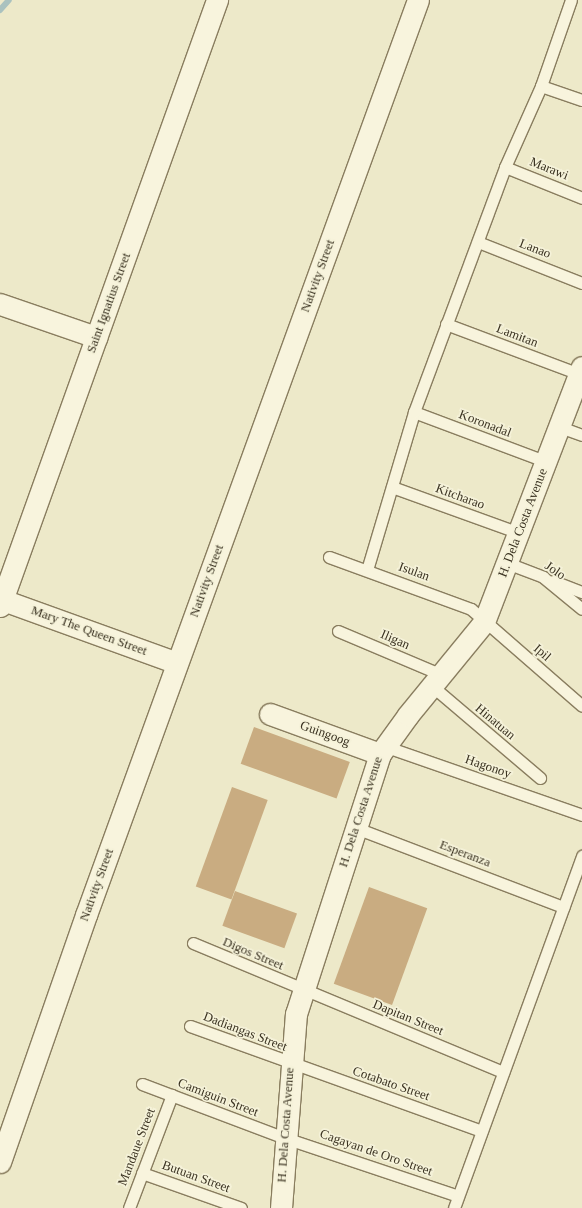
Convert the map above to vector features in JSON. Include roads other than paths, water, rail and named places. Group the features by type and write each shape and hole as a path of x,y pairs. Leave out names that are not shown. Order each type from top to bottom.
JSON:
{"street":[{"name":"Saint Ignatius Street","path":"1,601 217,0"},
{"name":"Nativity Street","path":"0,1162 86,915 418,0"},
{"path":"0,304 96,337"},
{"name":"H. Dela Costa Avenue","path":"281,1208 285,1138 295,1020 302,990 382,750 484,622 547,462 580,371"},
{"name":"Mary The Queen Street","path":"1,601 177,663"},
{"name":"Guingoog","path":"270,714 382,750"}],"lane":[{"path":"367,570 414,412 505,167 541,86 571,0"},
{"path":"541,86 582,100"},
{"name":"Marawi","path":"505,167 582,198"},
{"name":"Lanao","path":"478,242 582,283"},
{"name":"Lamitan","path":"446,324 580,371"},
{"name":"Koronadal","path":"414,412 547,462"},
{"path":"560,427 582,435"},
{"name":"Kitcharao","path":"392,487 519,533"},
{"name":"Isulan","path":"329,557 463,605 471,609 484,622"},
{"name":"Jolo","path":"507,563 543,577 582,609"},
{"path":"543,577 582,592"},
{"name":"Ipil","path":"484,622 582,706"},
{"name":"Iligan","path":"338,631 437,680"},
{"name":"Hinatuan","path":"437,680 540,778"},
{"name":"Hagonoy","path":"382,750 582,815"},
{"name":"Esperanza","path":"356,828 563,907"},
{"path":"454,1208 582,856"},
{"name":"Digos Street","path":"193,943 302,990"},
{"name":"Dapitan Street","path":"302,990 504,1072"},
{"name":"Dadiangas Street","path":"190,1026 291,1064"},
{"name":"Cotabato Street","path":"291,1064 482,1131"},
{"name":"Camiguin Street","path":"142,1084 285,1138"},
{"name":"Mandaue Street","path":"129,1208 172,1095"},
{"name":"Cagayan de Oro Street","path":"285,1138 458,1196"},
{"name":"Butuan Street","path":"142,1173 241,1208"}],"waterway":[{"path":"0,10 9,0"}]}
